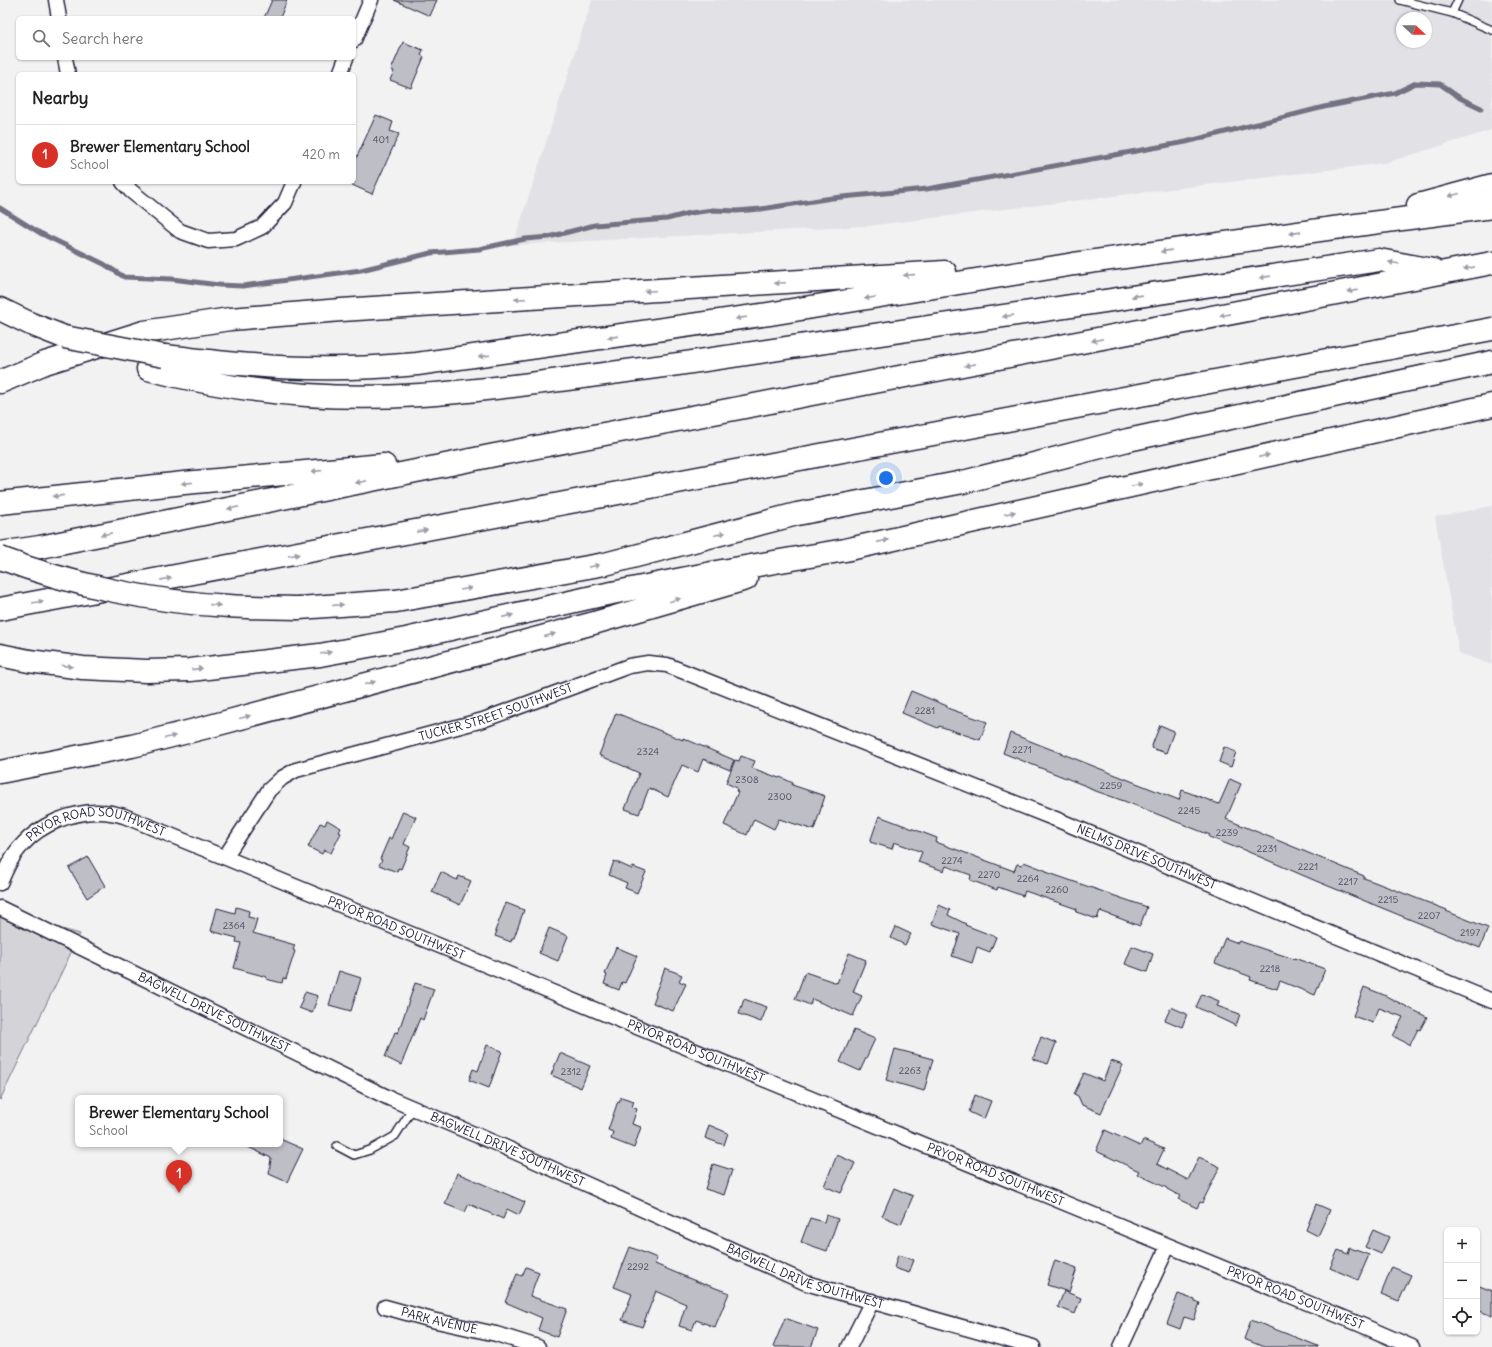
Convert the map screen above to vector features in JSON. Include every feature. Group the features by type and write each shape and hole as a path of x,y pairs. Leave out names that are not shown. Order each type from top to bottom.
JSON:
{"highway":[{"path":"1334,228 1492,185"},
{"path":"156,363 326,368 376,368 417,364 769,314 1074,264 1492,207"},
{"path":"0,309 64,337 156,363 185,379 266,391 324,396 420,395 500,388 678,364 1379,260 1446,272"},
{"path":"0,382 45,363 144,332 230,319 341,310 1074,264"},
{"path":"0,553 40,547 495,455 1492,264"},
{"path":"0,609 1492,330"},
{"path":"0,558 68,579 127,594 185,602 229,606 299,608 396,601 605,564 797,514 963,482 1128,440 1492,362"},
{"path":"0,655 29,662 83,668 146,671 190,670 320,654 406,639 604,595 722,571 845,550 1492,405"},
{"path":"1352,436 1492,419"},
{"path":"0,503 184,483 495,455"},
{"path":"0,772 132,746 215,725 594,623 845,550"},
{"path":"0,762 75,755 132,746"}],"street":[{"path":"56,0 59,16"},
{"path":"356,35 371,0"},
{"path":"65,60 68,72"},
{"path":"341,72 345,60"},
{"path":"125,184 131,191 180,232 208,241 236,239 262,227 285,203 293,184"},
{"name":"TUCKER STREET SOUTHWEST","path":"225,857 269,790 282,778 296,770 483,720 629,666 648,663 667,665 798,718"},
{"name":"NELMS DRIVE SOUTHWEST","path":"798,718 1058,820 1492,1001"},
{"name":"PRYOR ROAD SOUTHWEST","path":"0,883 7,866 23,844 48,824 76,814 100,812 124,816 1412,1347"},
{"name":"BAGWELL DRIVE SOUTHWEST","path":"0,908 389,1098 502,1146 806,1283 1033,1347"},
{"path":"1121,1347 1168,1246"},
{"path":"849,1347 872,1301"},
{"name":"PARK AVENUE","path":"385,1307 432,1320 496,1334 538,1347"}],"lane":[{"path":"1400,0 1452,13 1492,30"},
{"path":"1452,13 1458,0"},
{"path":"337,1146 354,1155 370,1150 395,1136 413,1108"}],"shaded area":[{"path":"592,0 1492,0 1492,130 1385,163 867,226 513,245"},
{"path":"1492,506 1492,665 1459,653 1435,517"},
{"path":"0,912 80,934 0,1100"}],"building":[{"path":"272,0 287,0 281,16 265,16"},
{"path":"394,0 437,0 430,16"},
{"path":"403,42 423,50 421,55 424,57 411,88 390,80 394,71 391,70"},
{"path":"376,115 393,122 390,131 399,134 372,194 350,184 356,184 356,159"},
{"path":"911,691 947,706 947,708 987,722 980,740 939,726 938,728 902,713"},
{"path":"616,713 683,740 683,738 734,760 730,770 703,759 698,772 682,765 668,797 649,788 639,814 625,809 639,773 599,755"},
{"path":"1160,725 1174,731 1166,753 1151,748"},
{"path":"1010,733 1179,800 1182,790 1219,804 1230,779 1241,784 1226,819 1364,876 1364,878 1447,910 1446,911 1488,928 1480,948 1237,847 1209,837 1210,835 1090,789 1091,788 1003,753"},
{"path":"1224,747 1236,752 1231,767 1219,762"},
{"path":"741,756 755,761 752,768 779,778 780,777 793,783 792,785 825,796 814,830 779,819 774,829 754,819 747,835 724,825 738,792 736,791 737,788 726,783 735,760 739,761"},
{"path":"403,811 416,817 404,844 410,847 401,869 398,868 397,872 379,865 389,838 391,839"},
{"path":"879,816 937,838 936,842 1014,871 1017,864 1022,865 1024,862 1047,871 1046,872 1147,907 1140,926 1100,911 1097,919 1076,912 1077,909 1025,891 1023,896 998,887 997,890 970,880 971,875 946,866 944,871 918,862 922,852 894,842 892,849 870,842"},
{"path":"327,820 341,828 339,832 341,833 331,853 324,850 322,854 308,847 320,823 325,825"},
{"path":"88,857 105,886 87,898 69,868"},
{"path":"614,861 632,869 633,867 646,872 637,893 625,888 627,883 609,875"},
{"path":"441,872 457,880 459,876 471,881 460,905 432,892"},
{"path":"506,903 524,910 514,938 512,938 511,942 495,936 497,931 495,931"},
{"path":"939,905 950,910 948,915 966,924 965,925 996,937 990,952 977,947 972,963 952,956 960,934 932,924"},
{"path":"236,907 249,911 248,917 257,919 253,933 295,945 293,950 295,951 286,979 283,978 282,983 266,979 267,977 234,968 241,943 236,942 237,938 211,931 217,908 235,913"},
{"path":"896,927 911,934 905,945 891,938"},
{"path":"549,928 568,936 558,961 539,953"},
{"path":"1225,938 1294,958 1325,969 1315,995 1280,981 1277,989 1250,980 1251,977 1215,963"},
{"path":"1132,946 1153,954 1147,972 1125,964"},
{"path":"616,947 637,956 625,983 622,982 619,990 604,984 607,975 605,974"},
{"path":"849,953 866,960 853,992 862,996 853,1016 812,999 810,1005 795,999 805,972 837,983"},
{"path":"665,968 682,975 679,981 686,984 673,1011 653,1003"},
{"path":"339,971 361,978 351,1011 329,1005"},
{"path":"415,983 434,989 423,1020 420,1018 401,1065 385,1057 395,1032 398,1033"},
{"path":"1364,987 1384,995 1427,1017 1420,1030 1418,1029 1410,1045 1393,1036 1403,1017 1379,1008 1373,1023 1353,1016"},
{"path":"305,992 318,996 312,1013 299,1008"},
{"path":"1202,994 1219,1001 1217,1006 1240,1014 1236,1026 1196,1007"},
{"path":"744,999 767,1007 761,1022 739,1014"},
{"path":"1171,1007 1187,1014 1182,1027 1165,1020"},
{"path":"854,1030 875,1039 860,1071 840,1062"},
{"path":"1041,1037 1056,1043 1048,1064 1033,1059"},
{"path":"487,1045 502,1051 489,1088 469,1080 473,1069 478,1071"},
{"path":"895,1049 933,1059 924,1091 886,1080"},
{"path":"560,1053 590,1066 581,1088 551,1075"},
{"path":"1111,1061 1123,1065 1101,1113 1082,1105 1078,1096 1074,1094 1084,1073 1103,1081"},
{"path":"975,1095 991,1101 984,1119 969,1112"},
{"path":"621,1097 634,1101 632,1107 637,1109 632,1124 641,1127 634,1148 611,1139 613,1132 608,1130 618,1101 619,1102"},
{"path":"709,1125 728,1133 724,1145 705,1138"},
{"path":"1105,1130 1140,1146 1143,1140 1164,1149 1157,1164 1188,1180 1199,1157 1220,1167 1202,1203 1200,1202 1197,1208 1178,1199 1180,1196 1167,1188 1137,1174 1139,1171 1096,1151"},
{"path":"283,1140 303,1149 287,1182 269,1174 271,1158 248,1147 283,1147"},
{"path":"837,1155 855,1163 841,1193 824,1186"},
{"path":"713,1164 732,1170 724,1195 705,1189"},
{"path":"457,1173 525,1202 519,1215 507,1209 503,1219 469,1204 465,1212 445,1204"},
{"path":"894,1188 913,1196 901,1224 882,1216"},
{"path":"1316,1204 1330,1210 1318,1236 1306,1230"},
{"path":"826,1215 838,1219 827,1251 801,1242 810,1218 824,1222"},
{"path":"1373,1230 1389,1237 1381,1254 1365,1247"},
{"path":"630,1247 657,1258 655,1264 705,1285 729,1293 715,1327 696,1320 692,1330 679,1326 686,1304 656,1291 642,1327 622,1320 632,1294 614,1287"},
{"path":"1350,1248 1369,1255 1358,1280 1330,1268 1338,1250 1348,1254"},
{"path":"898,1255 914,1260 909,1273 894,1268"},
{"path":"1055,1260 1077,1268 1069,1292 1047,1285"},
{"path":"526,1267 539,1272 530,1296 567,1309 557,1337 538,1330 542,1318 505,1302 517,1274 522,1276"},
{"path":"1392,1267 1411,1275 1399,1301 1381,1294"},
{"path":"1480,1286 1492,1291 1492,1316 1480,1311"},
{"path":"1064,1291 1081,1298 1075,1314 1058,1307"},
{"path":"1178,1294 1200,1303 1194,1320 1184,1317 1180,1329 1167,1324"},
{"path":"785,1318 818,1330 811,1347 773,1347"},
{"path":"1251,1320 1318,1347 1264,1347 1244,1339"}],"waterway":[{"path":"0,208 40,233 104,264 124,277 172,279 219,285 243,286 361,270 431,253 479,249 525,239 549,237 595,225 667,219 690,213 713,210 737,211 761,209 832,198 927,189 1186,142 1324,107 1395,93 1416,83 1440,84 1460,98 1481,108"}],"place":[{"name":"Brewer Elementary School","path":"179,1193"}]}
